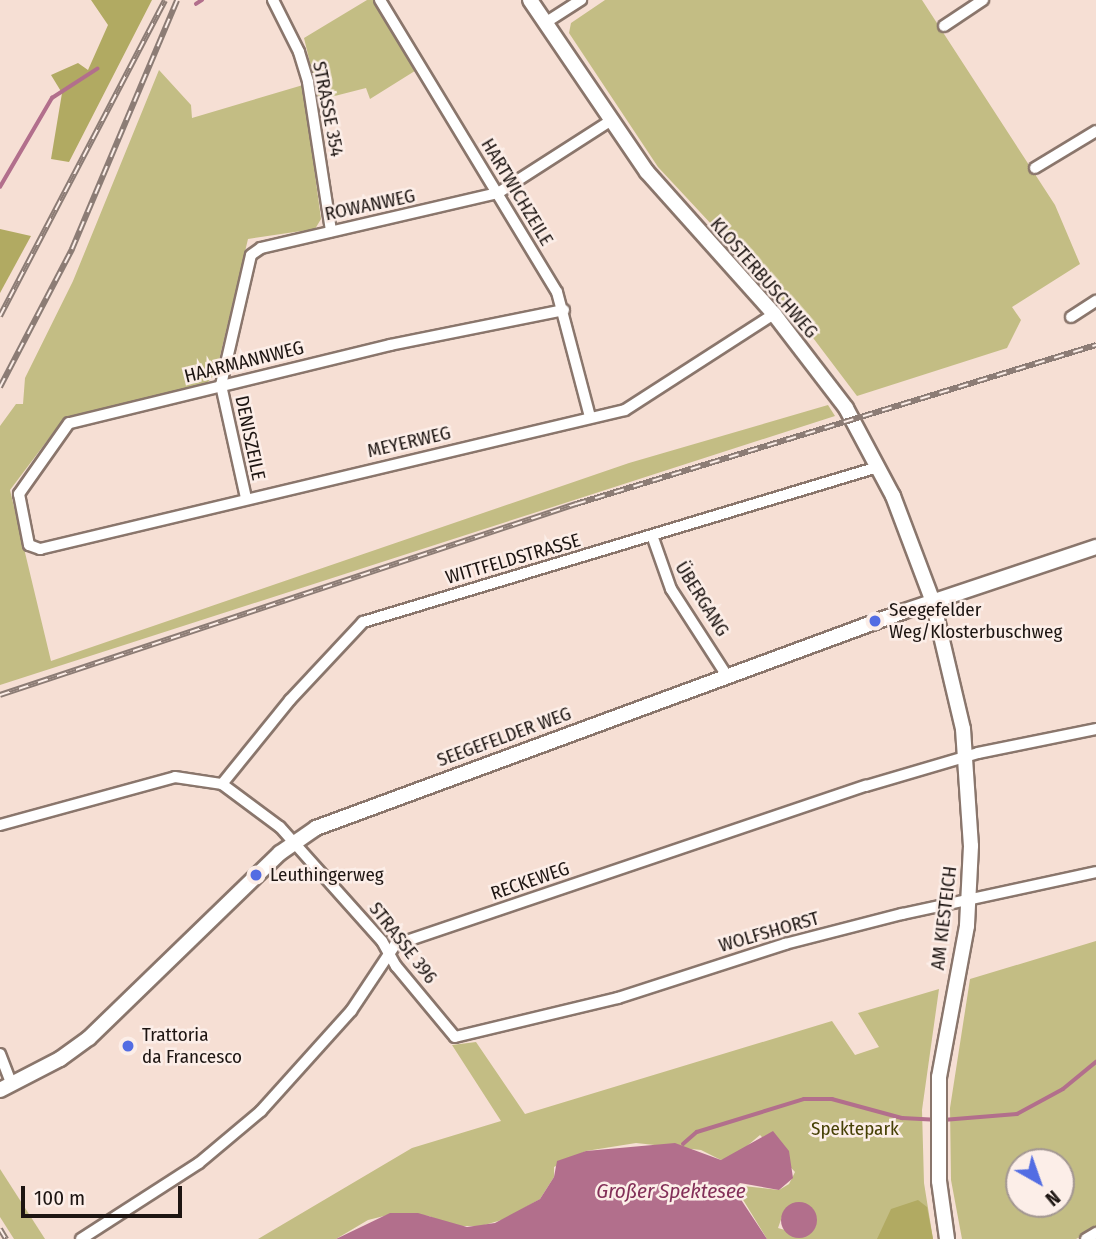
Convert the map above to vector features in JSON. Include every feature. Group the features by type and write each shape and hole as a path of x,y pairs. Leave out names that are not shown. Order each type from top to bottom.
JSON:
{"street":[{"name":"STRASSE 354","path":"273,0 299,52 308,82 331,231"},
{"name":"HARTWICHZEILE","path":"380,0 498,193 564,310 590,417"},
{"name":"KLOSTERBUSCHWEG","path":"530,0 610,121 669,201 774,314 840,400 878,467 933,602"},
{"path":"545,23 581,0"},
{"path":"944,26 982,0"},
{"name":"ROWANWEG","path":"221,385 251,255 261,248 498,193 610,121"},
{"path":"1035,168 1096,131"},
{"path":"1070,317 1096,302"},
{"name":"HAARMANNWEG","path":"29,545 19,494 69,423 221,385 564,310"},
{"name":"MEYERWEG","path":"29,545 40,548 590,417 644,400 774,314"},
{"name":"DENISZEILE","path":"221,385 246,498"},
{"name":"WITTFELDSTRASSE","path":"222,784 267,728 363,622 653,538 878,467"},
{"name":"ÜBERGANG","path":"653,538 667,582 727,676"},
{"name":"SEEGEFELDER WEG","path":"6,1087 89,1038 292,842 328,821 933,602 1096,547"},
{"name":"AM KIESTEICH","path":"933,602 949,660 967,757 969,899 939,1077 939,1181 947,1239"},
{"name":"RECKEWEG","path":"388,951 840,795 967,757 1096,729"},
{"path":"0,825 175,777 222,784 281,827 292,842"},
{"name":"STRASSE 396","path":"292,842 388,951 455,1037"},
{"name":"WOLFSHORST","path":"455,1037 537,1020 785,944 969,899 1096,872"},
{"path":"81,1239 198,1163 261,1111 351,1011 380,973 388,951"},
{"path":"0,1054 6,1087"},
{"path":"1086,1239 1096,1233"}],"green space":[{"path":"367,0 375,0 418,69 370,99 366,88 319,100 304,38"},
{"path":"605,0 922,0 1055,205 1080,264 1012,307 1021,320 1007,348 857,396 795,314 658,167 569,33 571,23"},
{"path":"159,70 191,105 192,118 303,85 321,219 315,229 248,239 216,373 207,383 65,417 10,490 51,661 629,463 828,405 835,416 0,685 0,426 16,404 23,404 25,378 73,281"},
{"path":"1096,941 1096,1229 1076,1239 962,1239 951,1180 950,1108 970,979"},
{"name":"Spektepark","path":"939,989 922,1110 924,1183 933,1239 767,1239 734,1185 779,1190 789,1184 795,1172 760,1135 734,1157 721,1160 701,1150 636,1143 586,1151 554,1167 554,1177 540,1199 505,1219 481,1226 452,1226 429,1216 396,1213 368,1220 336,1239 258,1239 412,1148 501,1121 452,1045 476,1042 525,1114 832,1021 855,1055 879,1047 858,1013","holes":["796,1205 816,1226 802,1235 778,1228 784,1211"]},
{"path":"0,1169 45,1239 14,1239 0,1217"}],"shaded area":[{"path":"91,0 152,0 69,162 51,159 62,93 51,75 78,63 88,70 108,25"},
{"path":"0,229 31,236 0,293"},
{"path":"918,1200 927,1207 933,1239 877,1239 891,1209"}],"water":[{"name":"Großer Spektesee","path":"773,1131 789,1151 793,1178 779,1190 740,1183 734,1189 767,1239 336,1239 390,1213 418,1213 467,1227 495,1223 540,1199 554,1177 557,1161 586,1151 675,1143 721,1160"},
{"path":"799,1202 812,1207 817,1220 812,1233 799,1238 786,1233 781,1220 786,1207"}],"waterway":[{"path":"196,4 202,0"},
{"path":"0,187 52,98 97,69"},
{"path":"943,1120 1017,1114 1063,1089 1096,1062"},
{"path":"683,1144 697,1132 804,1099 832,1099 902,1118 935,1120"}],"railway":[{"path":"0,316 165,0"},
{"path":"0,387 72,249 177,0"},
{"path":"0,695 576,504 1096,345"},
{"path":"0,1229 6,1239"}],"place":[{"name":"Seegefelder Weg/Klosterbuschweg","path":"875,621"},
{"name":"Leuthingerweg","path":"256,875"},
{"name":"Trattoria da Francesco","path":"128,1046"}]}
